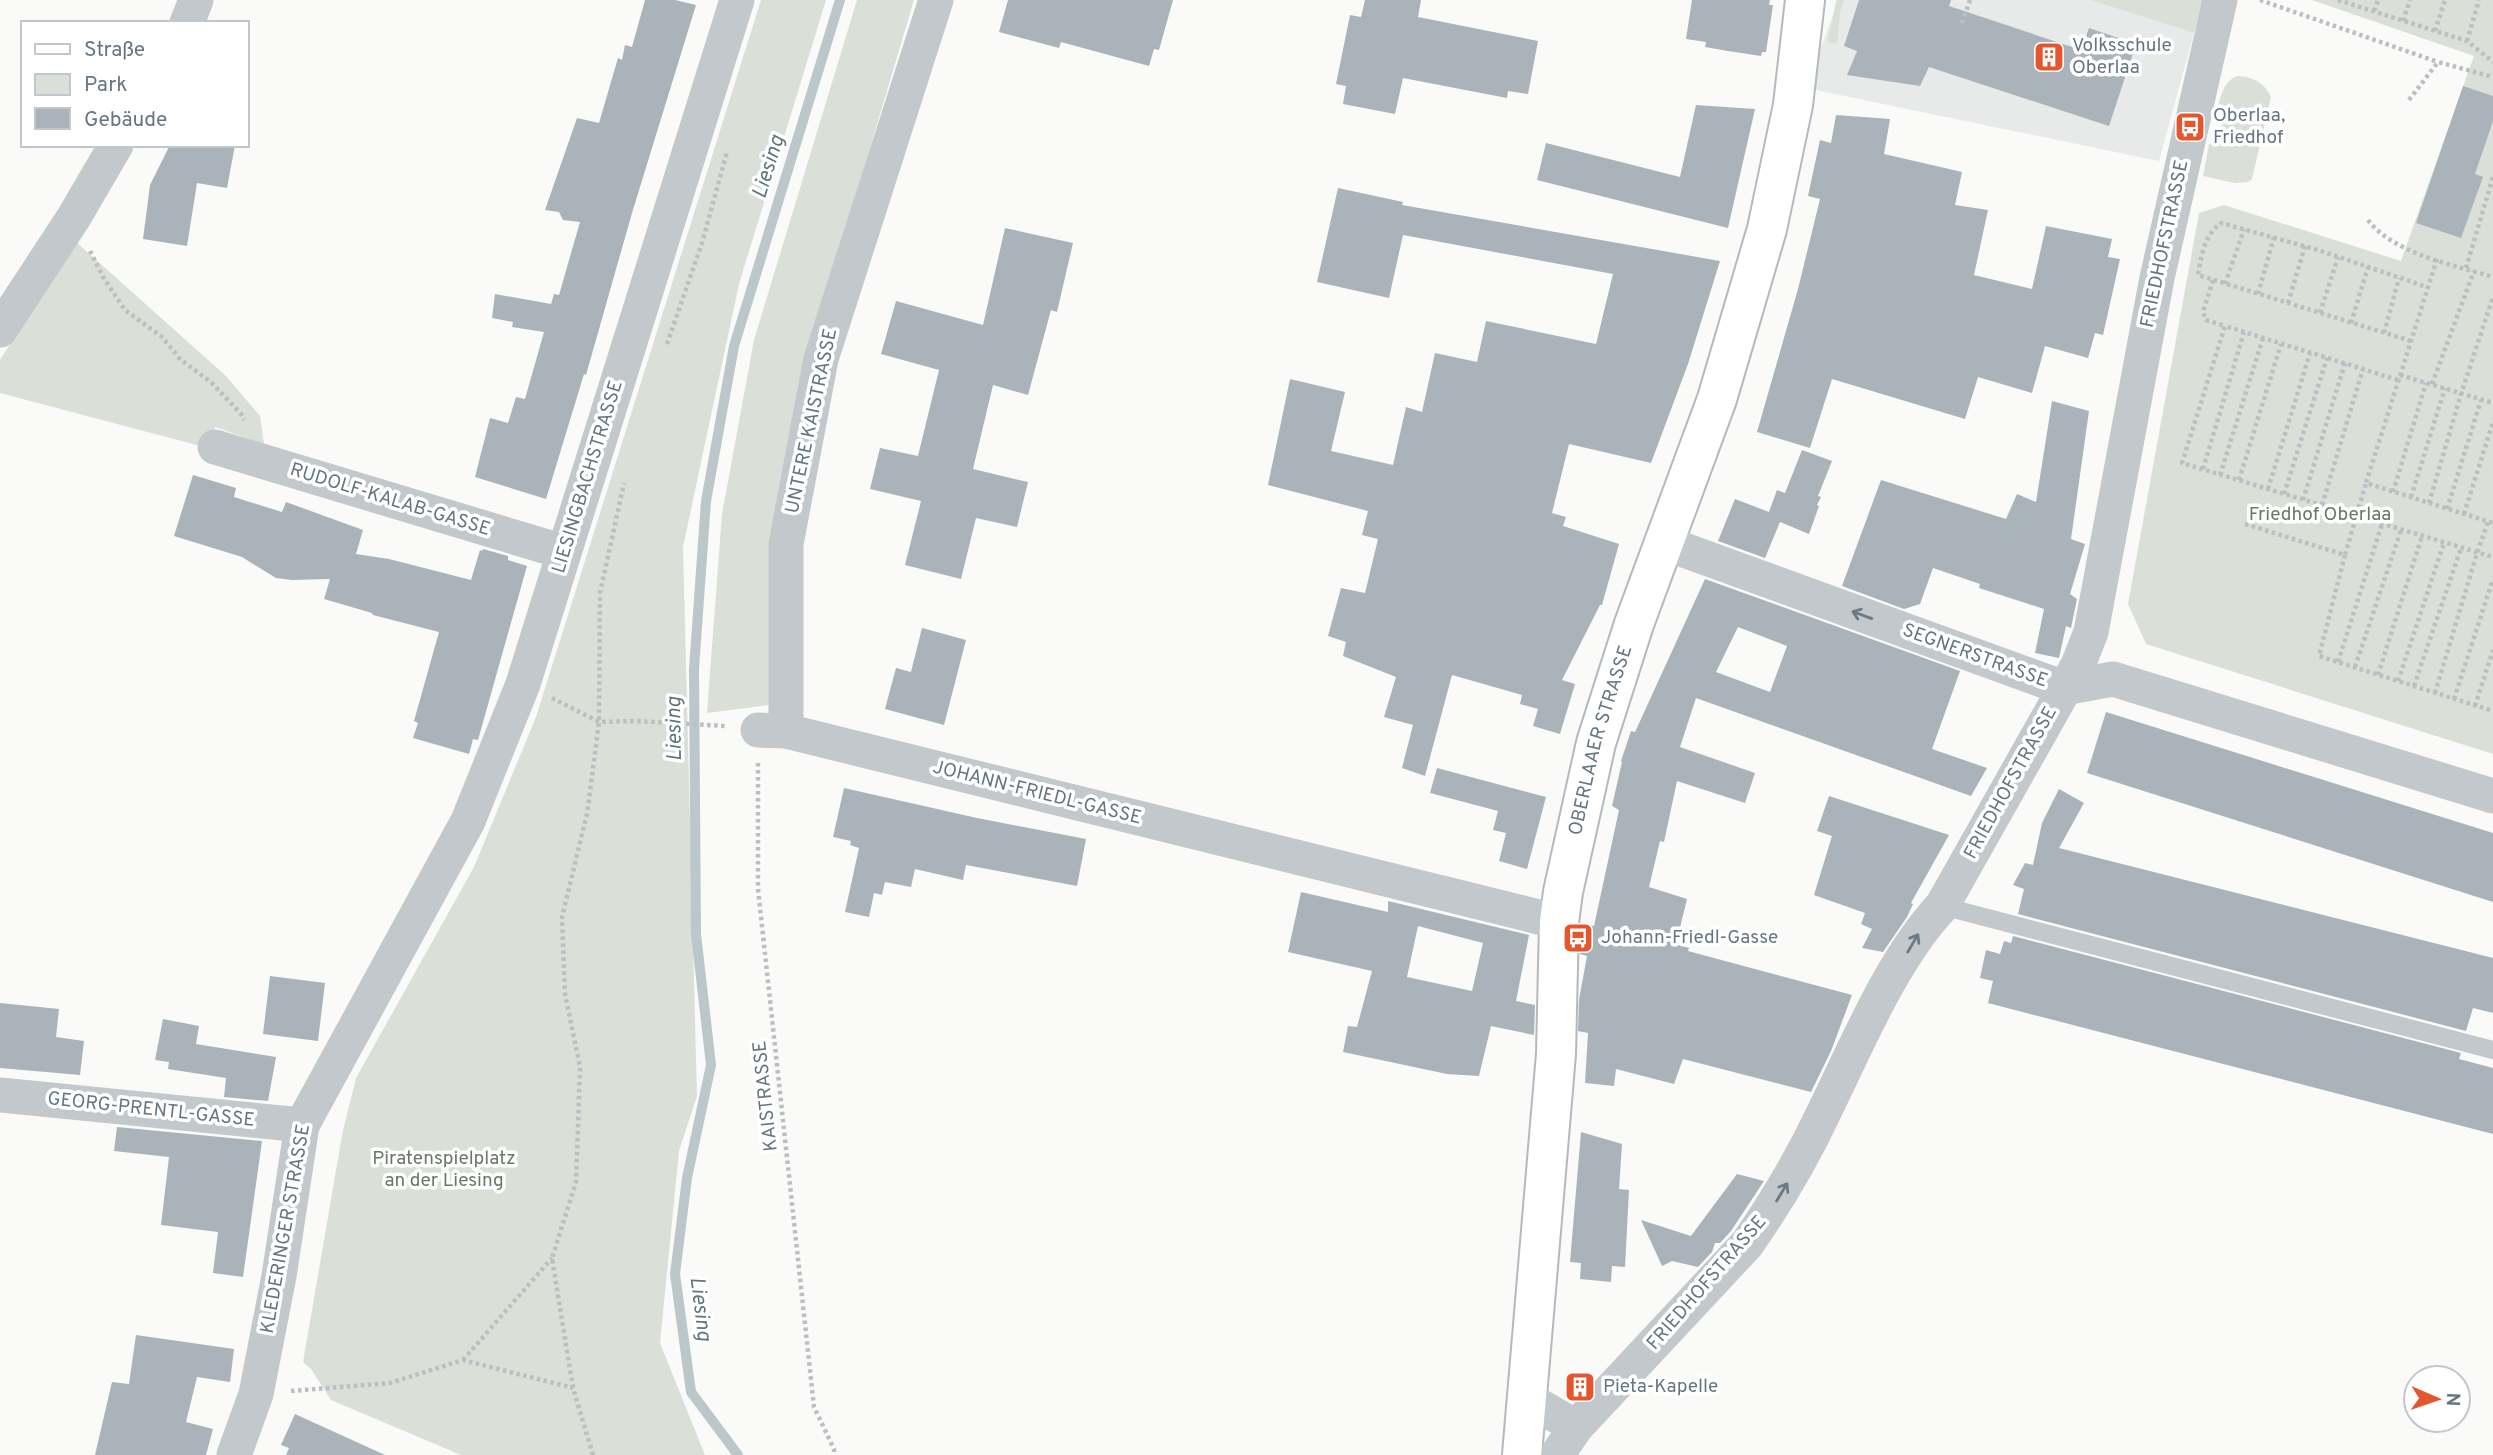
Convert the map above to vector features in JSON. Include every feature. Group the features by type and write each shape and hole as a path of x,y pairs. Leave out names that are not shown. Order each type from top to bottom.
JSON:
{"main road":[{"path":"1793,106 1805,0"},
{"path":"1793,106 1826,0"},
{"name":"OBERLAAER STRASSE","path":"1522,1455 1556,1054 1559,922 1596,743 1662,542 1717,399 1736,339 1768,229 1793,106"}],"street":[{"path":"188,21 196,0"},
{"name":"LIESINGBACHSTRASSE","path":"403,940 468,821 523,684 737,0"},
{"name":"UNTERE KAISTRASSE","path":"757,729 786,544 821,359 936,0"},
{"name":"FRIEDHOFSTRASSE","path":"1556,1455 1576,1427 1747,1244 1771,1210 1808,1146 1870,1016 1922,928 1942,906 2078,666 2091,632 2154,289 2220,0"},
{"path":"0,330 74,217 115,147"},
{"name":"RUDOLF-KALAB-GASSE","path":"215,447 564,552"},
{"name":"SEGNERSTRASSE","path":"1662,542 2064,688 2113,679 2493,796"},
{"name":"JOHANN-FRIEDL-GASSE","path":"757,729 1559,922"},
{"name":"KLEDERINGER STRASSE","path":"234,1455 256,1395 279,1276 302,1125 403,940"},
{"name":"GEORG-PRENTL-GASSE","path":"0,1095 302,1125"},
{"path":"1528,1399 1576,1427"}],"lane":[{"path":"1942,906 2493,1050"}],"path":[{"path":"1962,23 1970,0"},
{"path":"2260,0 2438,62 2493,77"},
{"path":"2341,0 2467,41 2493,62"},
{"path":"2374,11 2378,0"},
{"path":"2403,21 2410,0"},
{"path":"2435,31 2445,0"},
{"path":"2467,41 2479,0"},
{"path":"2409,100 2438,62"},
{"path":"666,348 702,243 731,141"},
{"path":"2466,268 2493,177"},
{"path":"74,217 103,277 125,310 162,337 181,360 211,382 241,414 265,462"},
{"path":"2368,220 2376,232 2406,249 2493,277"},
{"path":"2411,341 2198,275 2201,256 2213,228 2221,223 2305,246 2427,288"},
{"path":"2225,284 2244,229"},
{"path":"2258,293 2274,237"},
{"path":"2288,303 2305,246"},
{"path":"2320,313 2338,257"},
{"path":"2437,259 2356,516 2319,656 2493,711"},
{"path":"2351,323 2368,267"},
{"path":"2432,384 2474,271"},
{"path":"2384,333 2399,278"},
{"path":"2213,280 2203,312 2206,320 2363,369 2492,401"},
{"path":"2429,503 2493,297"},
{"path":"2225,326 2182,463 2493,558"},
{"path":"2203,469 2244,332"},
{"path":"2220,475 2263,338"},
{"path":"2238,480 2281,344"},
{"path":"2268,489 2310,353"},
{"path":"2284,495 2328,358"},
{"path":"2303,500 2345,363"},
{"path":"2322,506 2363,369"},
{"path":"2393,492 2426,383"},
{"path":"2411,497 2445,388"},
{"path":"2447,509 2481,400"},
{"path":"2464,514 2493,422"},
{"path":"256,1395 390,1383 463,1360 552,1258 576,1182 580,1067 565,994 562,918 587,814 599,722 600,593 625,479"},
{"path":"2366,483 2492,522 2477,553 2435,693"},
{"path":"2245,524 2345,555"},
{"path":"2338,662 2382,524"},
{"path":"2355,667 2401,530"},
{"path":"2378,674 2422,536"},
{"path":"2398,681 2444,543"},
{"path":"2414,686 2461,548"},
{"path":"2454,699 2493,579"},
{"path":"2475,706 2493,650"},
{"path":"523,684 599,722 636,721 757,729"},
{"name":"KAISTRASSE","path":"757,729 758,890 814,1407 834,1449 834,1455"},
{"path":"552,1258 573,1388 593,1455"},
{"path":"463,1360 573,1388"}],"shaded area":[{"name":"Volksschule Oberlaa","path":"1836,0 2090,0 2194,33 2159,161 1806,88"}],"green space":[{"name":"Piratenspielplatz an der Liesing","path":"761,0 826,0 739,284 683,547 697,1096 679,1151 660,1343 705,1455 461,1455 331,1400 311,1369 303,1362 343,1130 356,1078 474,867 536,717"},
{"path":"857,0 914,0 804,370 769,705 707,713 722,514 754,340"},
{"path":"1837,0 1844,0 1837,43 1827,42"},
{"path":"2090,0 2203,0 2194,33"},
{"name":"Friedhof Oberlaa","path":"2312,0 2493,0 2493,754 2146,644 2128,604 2199,213 2224,205 2401,261 2474,56"},
{"path":"2237,76 2257,81 2271,97 2252,179 2235,183 2203,176 2209,144 2217,145 2224,117 2216,114 2220,97 2228,82"},
{"path":"75,241 226,376 260,416 264,444 215,427 208,448 0,393 0,360"}],"building":[{"path":"645,0 675,0 696,5 586,375 584,374 546,499 475,477 490,418 508,423 516,397 525,399 544,332 512,327 513,322 492,318 495,294 551,304 554,294 559,295 580,222 563,220 559,212 545,210 577,118 599,123 618,58 622,60 625,45 632,47"},
{"path":"1008,0 1173,0 1159,50 1154,49 1149,66 1061,42 1059,48 999,32"},
{"path":"1365,0 1421,0 1418,17 1538,41 1528,94 1508,91 1507,98 1403,78 1395,114 1343,104 1346,86 1336,84 1350,15 1361,17"},
{"path":"1692,0 1770,0 1769,5 1773,5 1766,52 1762,52 1761,56 1728,51 1705,47 1706,42 1686,39"},
{"name":"Volksschule Oberlaa","path":"1859,0 1951,0 1949,6 2081,50 2089,28 2136,44 2109,126 1929,67 1920,86 1847,75 1857,51 1844,46"},
{"path":"2463,86 2493,96 2493,121 2475,174 2483,177 2461,238 2416,223"},
{"path":"1696,105 1755,109 1728,228 1537,180 1546,143 1680,177"},
{"path":"1836,115 1890,119 1884,154 1962,172 1955,205 1988,210 1974,275 2032,289 2046,226 2112,239 2108,257 2120,259 2103,335 2095,333 2088,358 2045,346 2032,393 1978,377 1965,419 1832,379 1810,448 1757,432 1798,289 1820,199 1808,196 1820,140 1831,143"},
{"path":"169,147 235,147 227,188 197,183 187,246 143,239 150,185"},
{"path":"1338,188 1403,202 1402,205 1720,261 1688,364 1651,463 1569,444 1552,513 1566,517 1563,526 1619,544 1602,605 1562,680 1575,684 1560,734 1533,726 1538,709 1520,704 1522,695 1452,675 1425,776 1402,768 1413,725 1384,717 1396,677 1343,656 1346,642 1328,636 1341,588 1365,593 1378,539 1362,535 1368,511 1268,485 1290,379 1345,392 1331,451 1393,465 1406,407 1422,412 1435,353 1477,362 1486,321 1596,344 1613,274 1403,235 1389,298 1317,282"},
{"path":"1005,228 1073,243 1057,312 1051,310 1028,395 993,385 973,469 1028,482 1017,527 976,518 961,579 905,565 921,501 870,489 880,448 918,456 939,370 881,354 896,301 983,325"},
{"path":"2052,401 2089,411 2071,539 2085,544 2070,594 2077,599 2071,628 2066,626 2059,658 2035,653 2044,609 1979,588 1980,584 1933,568 1920,604 1904,609 1842,586 1881,480 2006,519 2017,494 2036,502"},
{"path":"1802,450 1832,461 1818,496 1821,497 1817,505 1819,506 1809,534 1780,522 1765,558 1718,541 1735,499 1769,512 1777,490 1785,493"},
{"path":"193,475 236,488 234,497 282,512 286,502 363,530 356,554 389,559 471,580 480,550 483,549 508,556 508,560 527,566 478,740 473,739 469,754 413,738 418,723 414,721 439,632 324,599 330,579 276,578 242,557 174,536"},
{"path":"1705,579 1960,671 1932,749 1987,768 1971,796 1696,698 1680,747 1755,773 1745,803 1677,781 1664,842 1660,841 1649,887 1687,899 1676,944 1689,948 1688,951 1852,995 1831,1051 1811,1092 1683,1059 1674,1084 1616,1069 1614,1086 1585,1083 1588,1033 1578,1031 1579,1000 1587,956 1580,954 1580,947 1586,924 1594,926 1619,810 1612,806 1621,761 1631,731 1635,732","holes":["1738,627 1787,646 1770,692 1716,672"]},
{"path":"922,628 966,640 944,725 885,709 896,668 911,672"},
{"path":"2106,712 2493,833 2493,902 2087,773"},
{"path":"1437,768 1546,797 1527,869 1499,861 1506,833 1493,830 1498,811 1430,793"},
{"path":"844,788 1086,839 1077,886 966,865 963,880 915,869 911,887 885,882 882,895 874,893 869,917 845,912 859,848 850,845 851,841 833,837"},
{"path":"2059,789 2084,803 2059,848 2493,958 2493,1013 2473,1008 2466,1031 2018,914 2024,889 2013,885 2025,863 2033,865 2042,823"},
{"path":"1829,796 1949,835 1911,903 1913,904 1907,917 1883,952 1862,948 1872,929 1861,924 1865,913 1814,895 1832,836 1817,831"},
{"path":"1301,892 1388,912 1388,901 1529,935 1516,1001 1535,1005 1534,1035 1491,1026 1479,1076 1447,1074 1343,1052 1348,1026 1357,1027 1372,971 1288,952","holes":["1418,926 1483,943 1472,991 1407,977"]},
{"path":"2013,936 2461,1053 2459,1059 2493,1068 2493,1134 1988,1003 1993,981 1980,978 1986,950 2000,954 2004,941 2011,943"},
{"path":"270,976 325,983 318,1041 263,1034"},
{"path":"0,1003 59,1009 56,1037 84,1041 80,1075 0,1068"},
{"path":"163,1019 199,1026 196,1044 276,1057 268,1101 224,1097 226,1078 168,1069 169,1062 155,1060"},
{"path":"117,1127 262,1141 243,1277 213,1273 218,1232 161,1225 169,1157 114,1151"},
{"path":"1581,1132 1622,1144 1619,1189 1629,1190 1625,1267 1612,1266 1611,1282 1580,1279 1581,1263 1570,1262"},
{"path":"1737,1174 1764,1181 1731,1231 1720,1243 1715,1243 1712,1252 1698,1267 1672,1261 1662,1266 1641,1220 1691,1236"},
{"path":"136,1335 234,1349 230,1382 197,1377 186,1422 213,1429 206,1455 95,1455 112,1382 129,1384"},
{"path":"295,1414 385,1455 286,1455 289,1448 281,1445"}],"waterway":[{"name":"Liesing","path":"738,1455 691,1392 675,1274 687,1178 711,1065 696,934 694,669 706,501 734,346 840,0"}],"place":[{"name":"Volksschule Oberlaa","path":"2049,57"},
{"name":"Oberlaa, Friedhof","path":"2190,127"},
{"name":"Johann-Friedl-Gasse","path":"1578,938"},
{"name":"Pieta-Kapelle","path":"1580,1387"}]}
